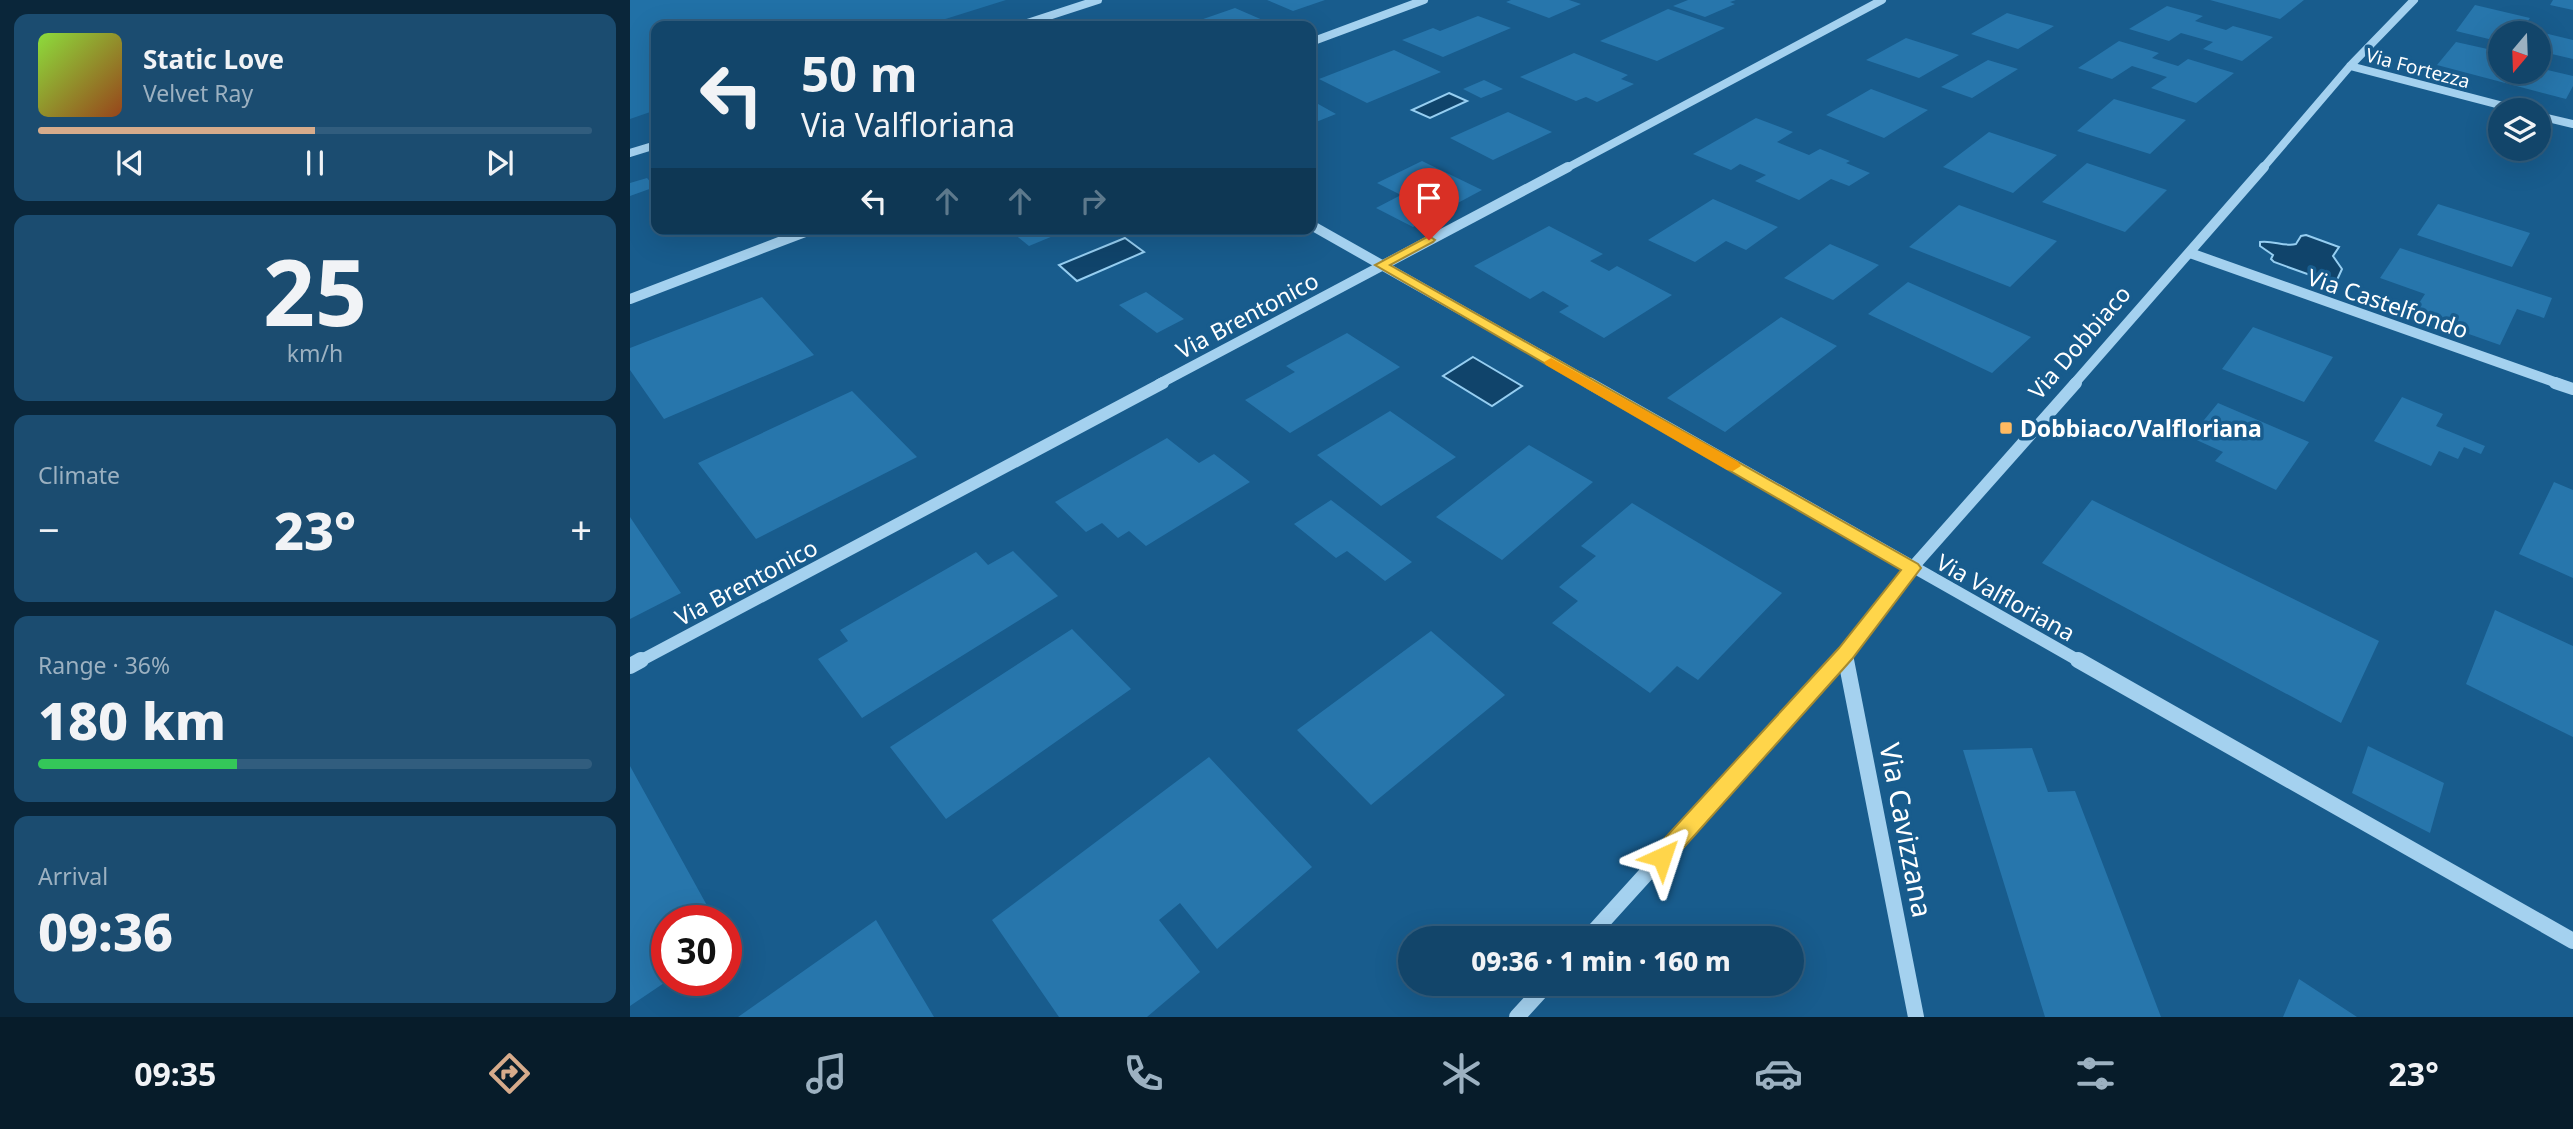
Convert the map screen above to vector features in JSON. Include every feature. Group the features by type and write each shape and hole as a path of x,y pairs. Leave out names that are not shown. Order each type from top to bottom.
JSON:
{"street":[{"path":"1033,21 1098,0"},
{"path":"1316,40 1424,0"},
{"name":"Via Brentonico","path":"630,666 1882,0"},
{"name":"Via Dobbiaco","path":"1599,926 1845,654 1912,568 2190,253 2350,66 2414,0"},
{"name":"Via Fortezza","path":"2350,66 2488,102"},
{"path":"2551,119 2573,124"},
{"path":"630,153 651,147"},
{"name":"Via Valfloriana","path":"1316,228 2573,942"},
{"path":"630,299 797,235"},
{"name":"Via Castelfondo","path":"2190,253 2573,389"},
{"name":"Via Cavizzana","path":"1845,654 1916,1017"},
{"path":"1517,1017 1536,996"}],"shaded area":[{"path":"630,0 1006,0 939,21 651,21 651,112 630,119"},
{"path":"1449,93 1467,101 1430,118 1412,110"},
{"path":"2306,235 2339,247 2333,256 2342,269 2337,280 2324,280 2274,262 2271,259 2273,255 2260,246 2260,242 2296,244 2301,236"},
{"path":"1125,238 1144,252 1077,281 1059,265"},
{"path":"1473,357 1522,386 1492,406 1443,376"}],"building":[{"path":"1267,0 1325,0 1293,11"},
{"path":"1569,0 1581,4 1549,18 1506,2"},
{"path":"1688,0 1736,0 1730,2 1735,4 1705,17 1673,6"},
{"path":"2210,0 2304,0 2280,19"},
{"path":"2553,0 2573,0 2573,10 2550,5"},
{"path":"2475,5 2530,18 2528,21 2488,21 2488,39 2456,31"},
{"path":"2167,6 2203,16 2195,21 2226,30 2233,26 2273,37 2242,61 2203,49 2213,42 2181,33 2169,41 2129,29"},
{"path":"1235,8 1265,21 1197,21"},
{"path":"1668,9 1725,28 1657,61 1600,41"},
{"path":"2007,13 2054,26 2018,49 1971,34"},
{"path":"1478,16 1511,28 1443,57 1402,40 1433,28 1440,31"},
{"path":"2552,35 2573,40 2573,59 2552,54"},
{"path":"1906,38 1959,55 1919,78 1866,60"},
{"path":"2119,41 2159,53 2152,58 2178,66 2188,59 2234,73 2196,103 2151,88 2167,77 2132,66 2112,79 2078,68"},
{"path":"2456,42 2488,49 2488,78 2437,65"},
{"path":"1394,50 1441,72 1367,103 1319,79"},
{"path":"1574,53 1628,75 1621,79 1634,84 1597,102 1586,97 1576,101 1520,77"},
{"path":"1988,60 2018,69 1972,98 1941,87"},
{"path":"2552,71 2573,76 2573,86 2566,99 2509,84 2552,84"},
{"path":"1484,80 1503,89 1481,98 1463,89"},
{"path":"1871,89 1928,110 1884,138 1826,115"},
{"path":"2114,99 2186,120 2150,154 2077,131"},
{"path":"1316,103 1336,114 1316,122"},
{"path":"1508,112 1552,132 1493,160 1450,138"},
{"path":"1756,118 1793,132 1777,142 1809,155 1820,149 1850,161 1846,163 1870,173 1849,186 1831,179 1799,200 1755,181 1766,175 1740,164 1731,170 1693,154"},
{"path":"1989,132 2057,155 2013,193 1943,167"},
{"path":"1422,161 1482,190 1413,227 1376,208 1401,195 1377,183"},
{"path":"2087,163 2167,190 2125,232 2042,202"},
{"path":"647,178 651,182 651,188 630,196 630,183"},
{"path":"1713,199 1778,227 1746,250 1726,241 1695,262 1648,240"},
{"path":"2438,204 2530,233 2512,267 2417,235"},
{"path":"1959,205 2057,241 2010,287 1909,247"},
{"path":"1549,226 1603,254 1590,261 1609,271 1617,266 1672,295 1604,338 1559,312 1569,306 1543,291 1530,299 1474,266"},
{"path":"1015,235 1056,235 1029,246"},
{"path":"1830,244 1879,265 1833,300 1784,278"},
{"path":"2400,248 2552,298 2544,318 2517,309 2500,345 2412,314 2425,294 2380,278"},
{"path":"1908,282 2031,337 1992,373 1868,314"},
{"path":"1146,292 1184,319 1157,333 1119,305"},
{"path":"762,297 814,355 664,419 630,370 630,348"},
{"path":"1781,317 1837,346 1725,432 1667,398"},
{"path":"2253,327 2333,357 2304,402 2222,369"},
{"path":"1347,333 1400,367 1290,433 1245,400 1295,372 1286,366"},
{"path":"852,391 917,457 756,539 698,463"},
{"path":"2402,397 2443,414 2436,426 2485,446 2481,454 2464,447 2458,459 2439,451 2431,466 2374,441"},
{"path":"2218,403 2309,442 2276,490 2215,461 2223,452 2190,437"},
{"path":"1390,411 1456,457 1381,506 1317,455"},
{"path":"1167,438 1199,463 1214,454 1250,482 1146,546 1129,531 1118,538 1102,523 1086,532 1055,502"},
{"path":"1529,445 1593,482 1502,560 1436,517"},
{"path":"2554,482 2573,490 2573,578 2519,554"},
{"path":"1331,500 1412,562 1385,581 1347,551 1336,558 1294,524"},
{"path":"2092,500 2379,641 2341,723 2042,563"},
{"path":"1632,503 1782,593 1698,680 1677,666 1650,693 1552,623 1578,601 1559,587 1596,556 1581,546"},
{"path":"630,517 681,593 630,619"},
{"path":"1013,551 1058,596 862,718 818,659 848,641 840,630 976,552 988,565"},
{"path":"2495,610 2573,646 2573,737 2466,684"},
{"path":"1072,629 1131,689 946,819 890,747"},
{"path":"1431,631 1505,695 1371,805 1297,730"},
{"path":"2368,746 2444,783 2430,833 2352,793"},
{"path":"2032,748 2048,792 2075,791 2161,1017 2045,1017 1963,750"},
{"path":"1209,757 1312,867 1217,949 1180,903 1159,920 1200,972 1147,1017 1059,1017 992,920"},
{"path":"630,766 707,905 651,905 651,992 630,1006"},
{"path":"876,920 934,1017 738,1017"},
{"path":"2299,979 2357,1017 2283,1017"}],"slow traffic":[{"path":"1551,362 1733,466"}],"place":[{"name":"Dobbiaco/Valfloriana","path":"2006,428"}],"route":[{"path":"1429,240 1381,265 1912,568 1845,654 1662,857"}]}
